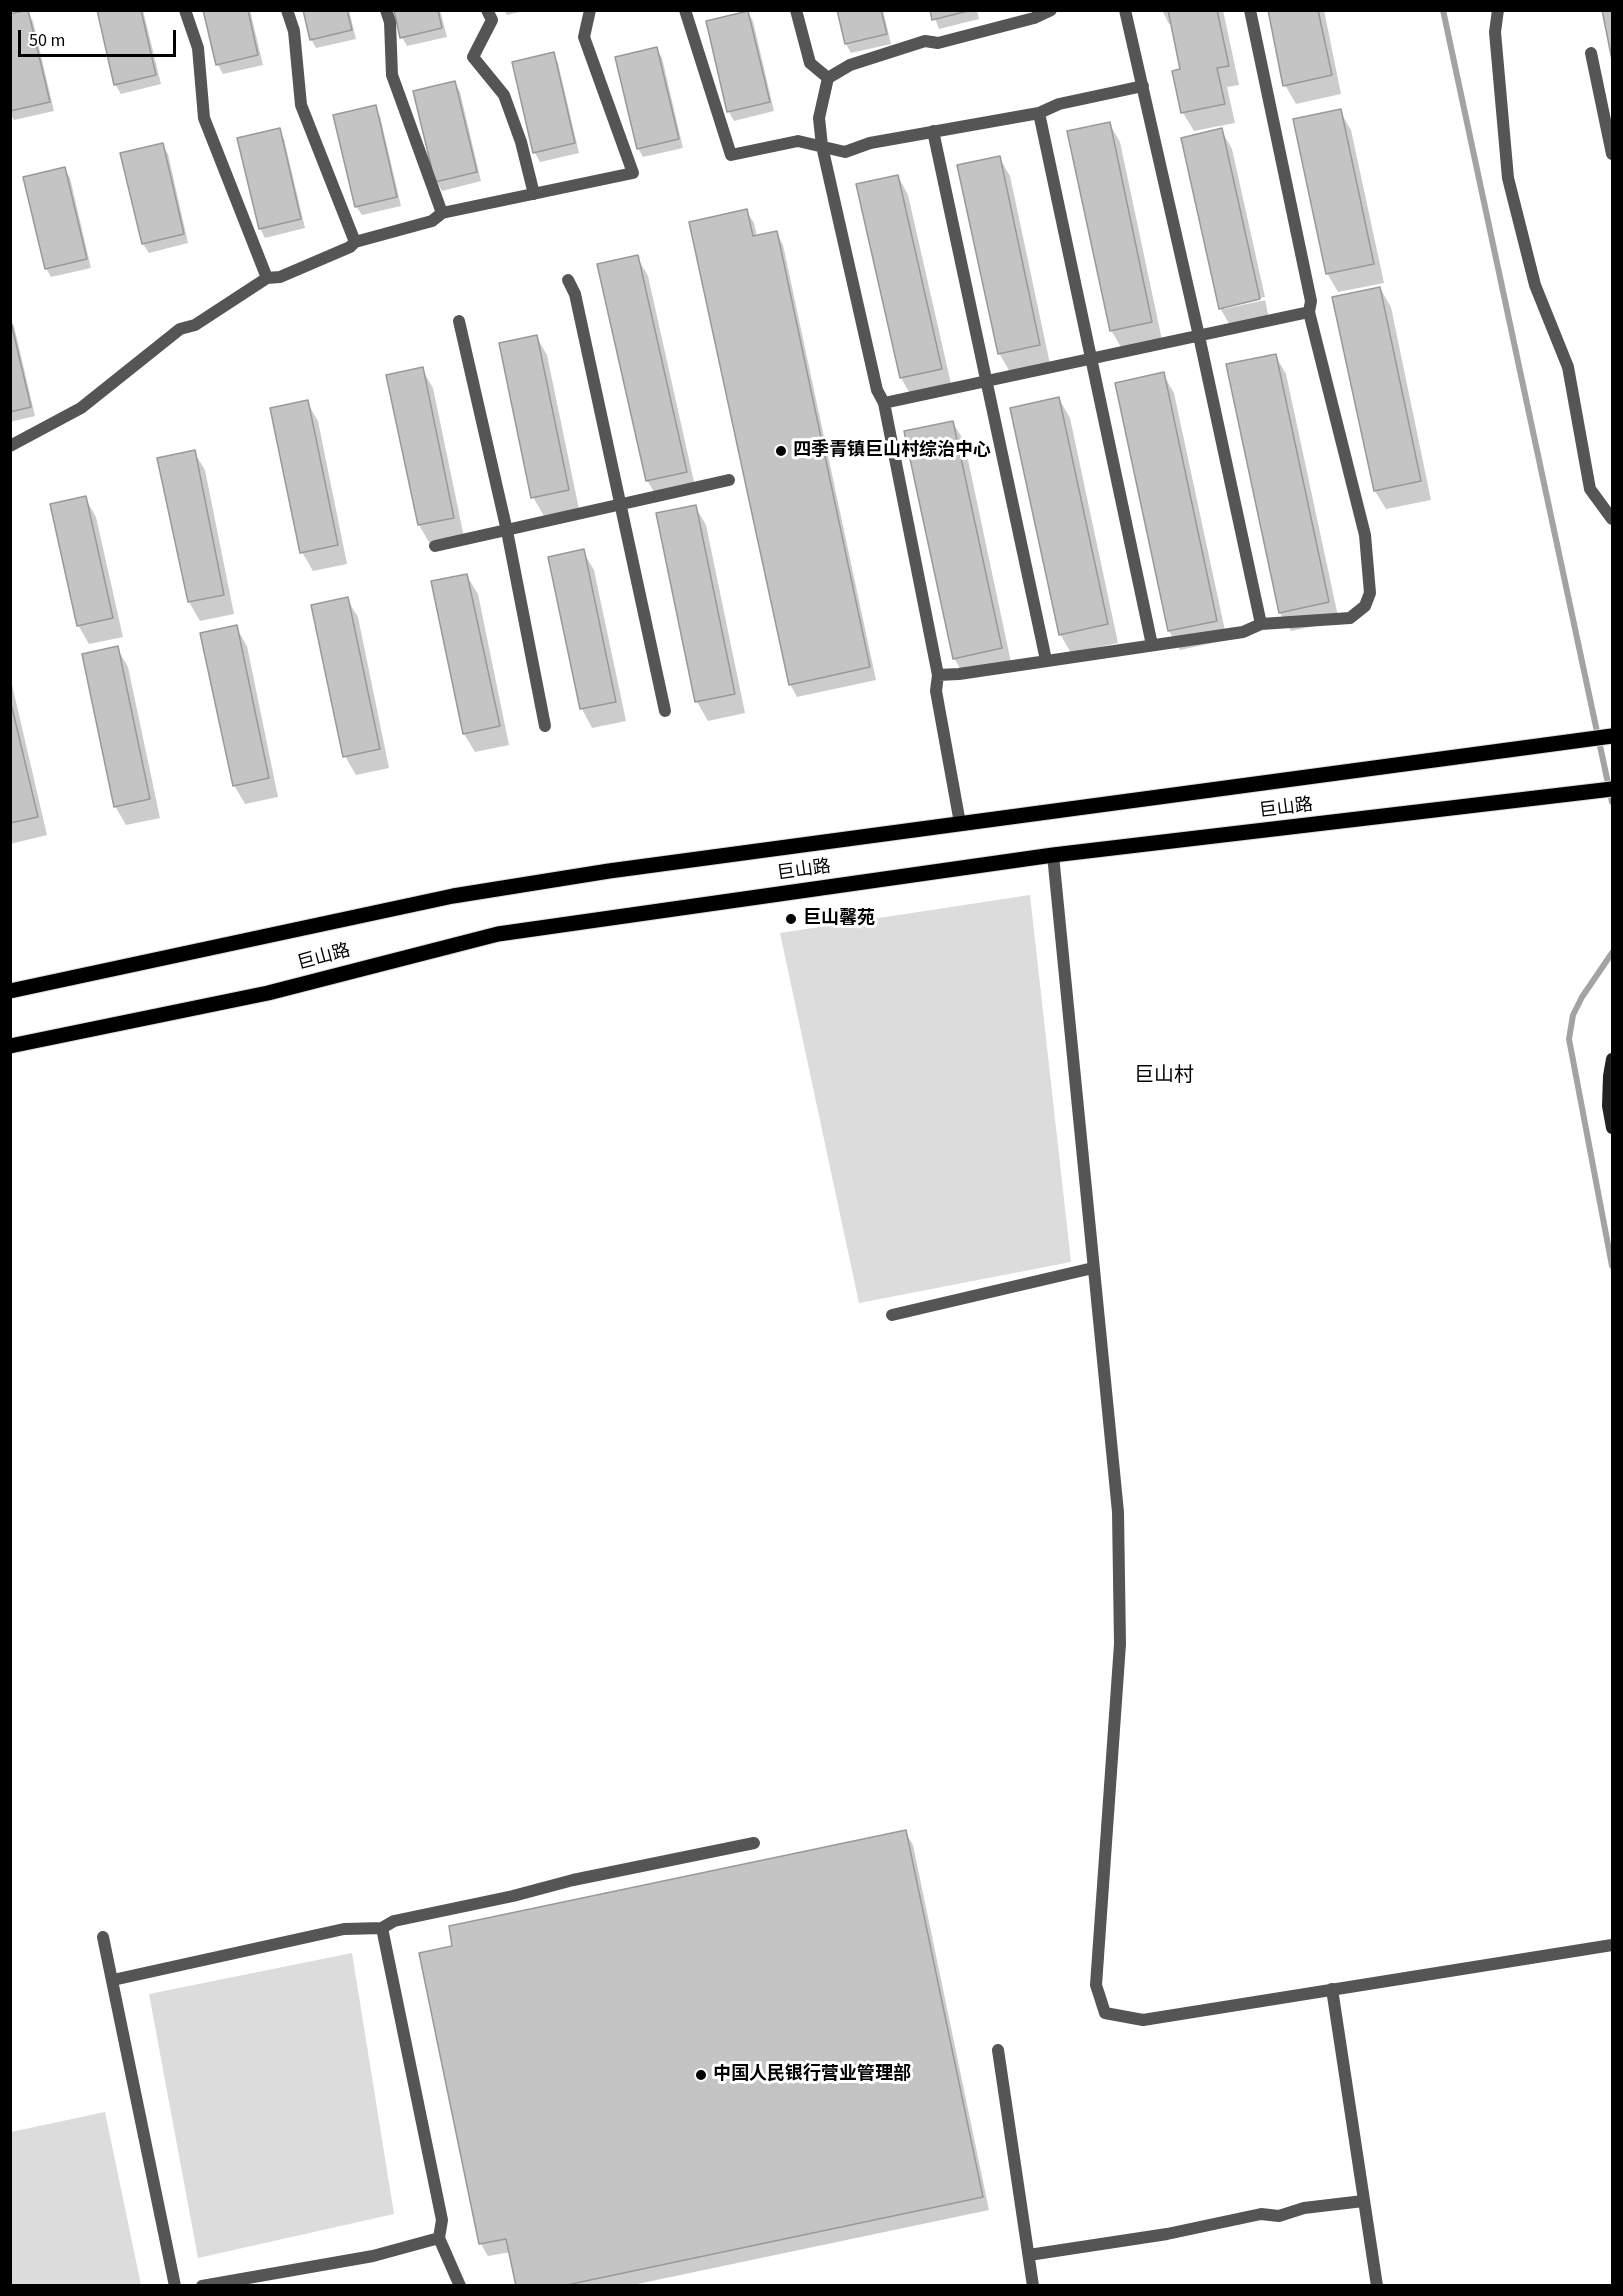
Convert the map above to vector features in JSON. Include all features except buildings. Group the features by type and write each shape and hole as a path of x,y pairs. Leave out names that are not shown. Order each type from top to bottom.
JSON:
{"main road":[{"name":"巨山路","path":"10,991 453,896 670,861 1612,736"},
{"name":"巨山路","path":"10,1046 268,993 498,934 1053,855 1612,789"}],"street":[{"path":"185,10 198,48 204,118 267,278"},
{"path":"287,10 294,31 301,105 355,242"},
{"path":"386,10 390,22 392,75 442,213"},
{"path":"487,10 492,20 473,57 504,95 521,142 534,194"},
{"path":"10,446 81,408 180,329 195,325 267,278 280,277 350,247 355,242 432,221 442,213 633,172 584,37 590,10"},
{"path":"685,10 731,155 798,141 845,152 870,143 1039,113 1059,104 1143,86"},
{"path":"796,10 810,63 828,78"},
{"path":"960,823 936,691 938,675 884,403 877,390 822,146 819,118 828,78 850,65 925,41 938,43 1034,18 1051,10"},
{"path":"1125,10 1261,624"},
{"path":"938,675 959,674 1243,632 1261,624 1350,618 1365,606 1370,593 1365,535 1309,312 1311,301 1250,10"},
{"path":"1498,10 1494,32 1508,178 1534,285 1568,367 1590,489 1612,519"},
{"path":"1591,53 1612,154"},
{"path":"1039,113 1152,645"},
{"path":"933,131 1046,660"},
{"path":"568,280 575,294 665,711"},
{"path":"884,403 1309,312"},
{"path":"459,321 507,531 545,726"},
{"path":"435,546 729,480"},
{"path":"1053,855 1118,1512 1120,1644 1096,1985 1106,2013 1143,2020 1612,1945"},
{"path":"1612,1059 1608,1096 1612,1128"},
{"path":"892,1315 1093,1269"},
{"path":"113,1980 344,1929 382,1928 394,1921 513,1896 573,1880 754,1843"},
{"path":"382,1928 442,2220 439,2238 460,2286"},
{"path":"103,1937 175,2286"},
{"path":"1332,1989 1377,2286"},
{"path":"998,2050 1033,2286"},
{"path":"1029,2255 1167,2234 1261,2214 1279,2216 1304,2208 1363,2201"},
{"path":"202,2286 373,2256 439,2238"}],"shaded area":[{"path":"1030,895 1071,1262 859,1303 780,933"},
{"path":"352,1953 394,2214 198,2258 149,1994"},
{"path":"105,2112 141,2285 11,2285 11,2132"}],"waterway":[{"path":"1443,10 1612,802"},
{"path":"1612,953 1582,997 1573,1015 1569,1039 1612,1266"}],"place":[{"name":"四季青镇巨山村综治中心","path":"781,451"},
{"name":"巨山馨苑","path":"791,919"},
{"name":"中国人民银行营业管理部","path":"701,2075"}],"district":[{"name":"巨山村","path":"1164,1077"}]}
